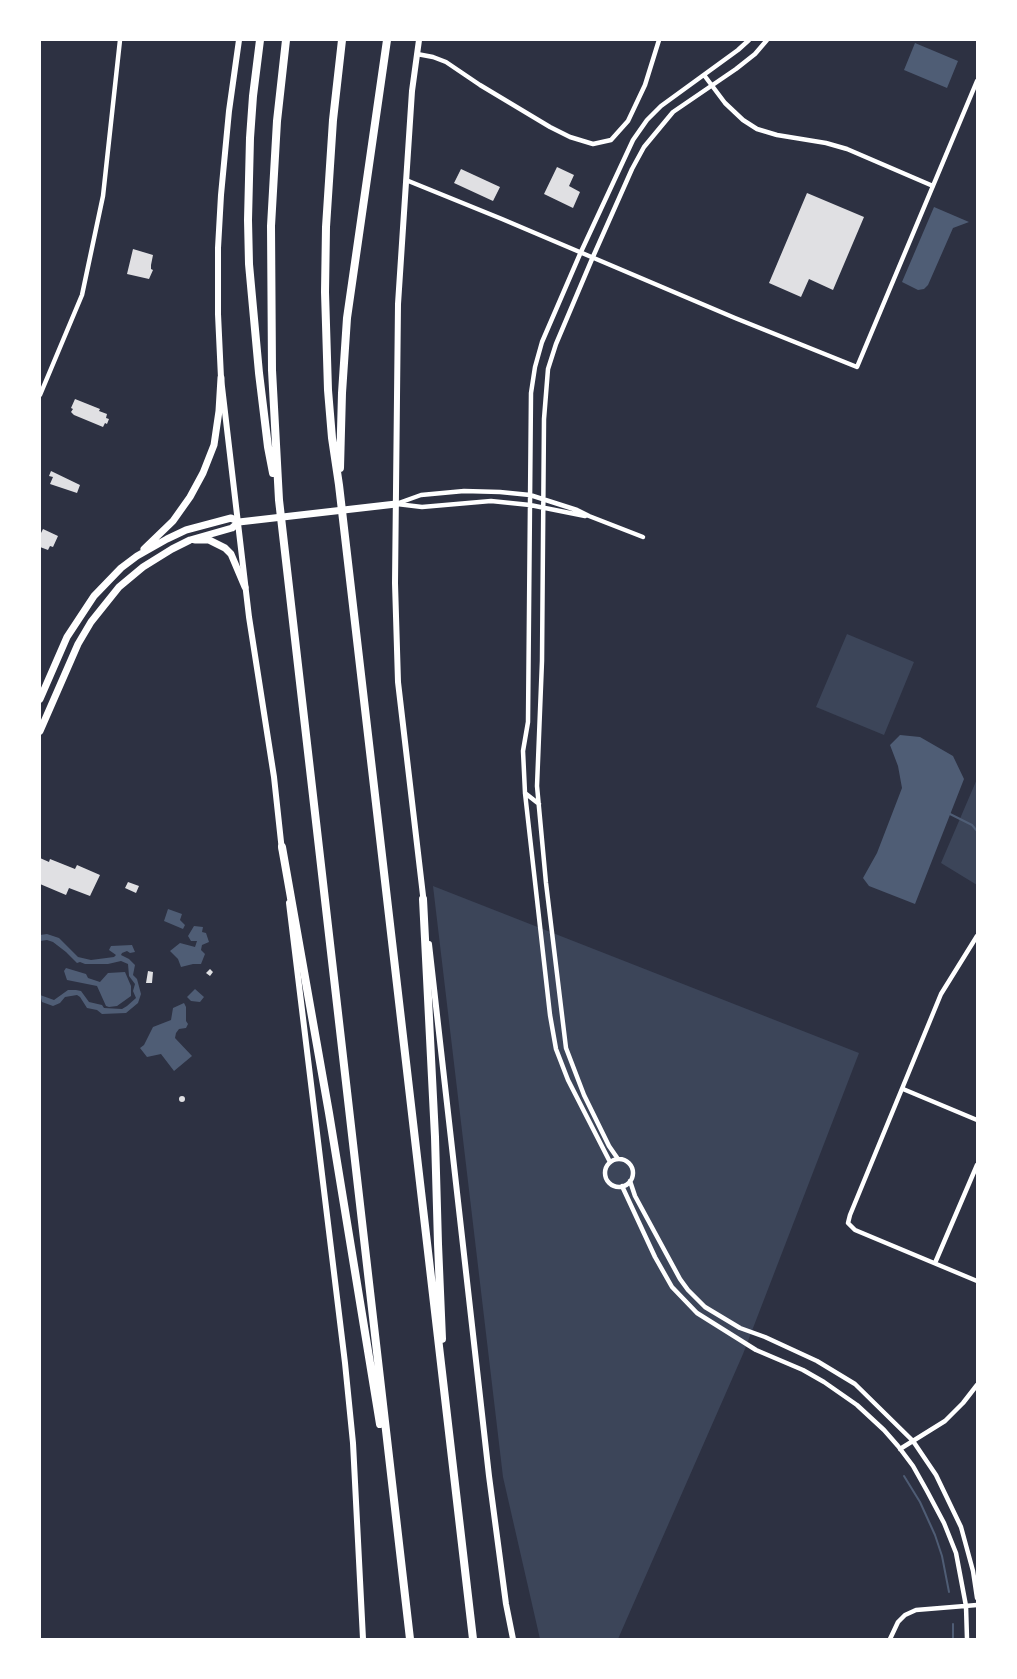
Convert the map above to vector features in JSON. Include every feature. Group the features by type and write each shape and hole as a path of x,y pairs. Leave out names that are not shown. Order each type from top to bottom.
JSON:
{"highway":[{"path":"260,40 250,138 249,264 252,311 268,447 279,500"},
{"path":"286,40 277,121 271,226 272,370 279,500 410,1639"},
{"path":"342,40 330,159 326,227 325,292 332,438 473,1639"},
{"path":"339,485 347,318 387,40"},
{"path":"282,847 334,1142 397,1530"},
{"path":"423,899 446,1406"}],"main road":[{"path":"239,40 229,111 220,204 218,314 221,378 245,587 274,777 345,1363 353,1443 363,1639"},
{"path":"419,40 412,91 398,304 395,583 398,682 489,1476 506,1604 513,1639"},
{"path":"40,699 67,637 79,616 109,579 137,556 173,521 190,497 203,473 214,445 219,412 221,378"},
{"path":"137,556 186,530 231,518 239,522 396,504"},
{"path":"40,731 78,644 104,604 124,582 143,567 172,549 190,540 232,528 239,522"},
{"path":"190,540 209,540 224,547 231,554 245,587"}],"street":[{"path":"40,395 82,295 103,196 120,40"},
{"path":"417,54 446,62 550,127 570,137 593,144 611,140 628,121 645,85 658,40"},
{"path":"610,1162 568,1080 556,1049 550,1016 524,793 523,751 528,722 530,393 542,342 632,140 647,120 661,106 738,50 748,40"},
{"path":"618,1159 609,1146 584,1095 566,1048 546,883 537,763 542,662 544,394 548,368 556,344 632,169 644,147 673,112 755,54 767,40"},
{"path":"704,75 725,103 743,120 757,129 777,136 826,143 933,186"},
{"path":"406,180 502,219 592,259 857,367 977,81"},
{"path":"396,504 421,495 464,491 530,495 577,510 643,537"},
{"path":"396,504 422,507 491,501 530,504 589,516"},
{"path":"524,793 539,804"},
{"path":"977,936 941,994 848,1223 856,1230 977,1281"},
{"path":"903,1088 977,1120"},
{"path":"630,1181 622,1186 613,1185 606,1179 605,1170 610,1162 618,1159 626,1161 632,1168 630,1181 634,1196 680,1279 705,1307 740,1328 765,1337 817,1361 857,1386 914,1441 936,1475 961,1527 973,1571 977,1598"},
{"path":"935,1263 977,1166"},
{"path":"622,1186 655,1257 672,1287 697,1313 756,1350 803,1370 824,1382 857,1405 884,1430 913,1466 944,1523 958,1562 966,1606 967,1639"},
{"path":"682,1296 688,1290"},
{"path":"900,1449 944,1421 963,1403 977,1385"},
{"path":"890,1639 898,1622 905,1615 916,1610 977,1605"}],"shaded area":[{"path":"915,43 958,61 947,88 904,70"},
{"path":"934,207 969,222 953,228 928,285 924,289 918,290 902,282"},
{"path":"847,634 914,662 884,735 816,707"},
{"path":"900,735 920,737 953,756 964,779 915,904 869,886 863,878 877,853 902,788 898,766 890,745"},
{"path":"977,779 977,885 941,863"},
{"path":"433,886 859,1053 743,1354 618,1639 540,1639 503,1477"},
{"path":"168,909 182,914 180,920 185,925 183,929 164,921"},
{"path":"194,926 203,927 202,932 206,933 209,942 202,945 201,950 205,954 201,964 181,967 178,959 170,951 180,943 195,947 197,941 191,941 188,936"},
{"path":"47,934 59,938 78,957 91,960 114,957 116,955 109,950 111,946 132,945 135,952 130,953 127,951 121,955 135,965 133,975 137,979 141,994 138,1003 126,1013 102,1014 97,1010 87,1008 77,995 65,997 60,1003 53,1006 42,1002 40,995 54,1000 68,990 81,991 89,1002 102,1005 104,1008 122,1009 136,998 133,991 135,984 129,976 128,964 121,961 108,964 77,963 53,942 47,940 40,941 40,935"},
{"path":"66,968 86,974 88,978 100,982 108,973 125,972 131,986 131,996 117,1006 106,1006 97,986 67,980 64,971"},
{"path":"195,989 204,997 200,1002 191,1001 187,997"},
{"path":"184,1003 188,1024 186,1028 179,1029 175,1038 192,1056 174,1071 161,1054 147,1057 140,1048 144,1045 153,1027 171,1020 173,1008"}],"building":[{"path":"557,167 574,175 569,186 580,192 573,208 544,194"},
{"path":"461,169 500,187 493,201 454,183"},
{"path":"807,193 864,217 833,290 809,279 801,297 769,283"},
{"path":"133,249 153,255 151,269 153,270 149,279 127,274"},
{"path":"75,399 100,409 99,411 107,414 106,418 109,419 107,424 105,423 103,427 74,415 71,412 73,409 71,408"},
{"path":"51,471 80,485 77,493 50,484 53,477 49,476"},
{"path":"43,529 58,536 53,547 50,546 48,550 40,547 40,535"},
{"path":"40,858 49,862 50,859 75,869 77,865 100,875 90,896 69,888 66,895 40,884"},
{"path":"128,882 139,886 136,893 125,888"},
{"path":"210,969 213,972 210,976 206,973"},
{"path":"148,971 153,972 152,983 146,983"},
{"path":"182,1096 185,1099 182,1102 179,1099"}],"waterway":[{"path":"950,814 972,825 977,831"},
{"path":"904,1476 920,1502 935,1535 942,1556 949,1592"},
{"path":"953,1624 953,1639"}]}
